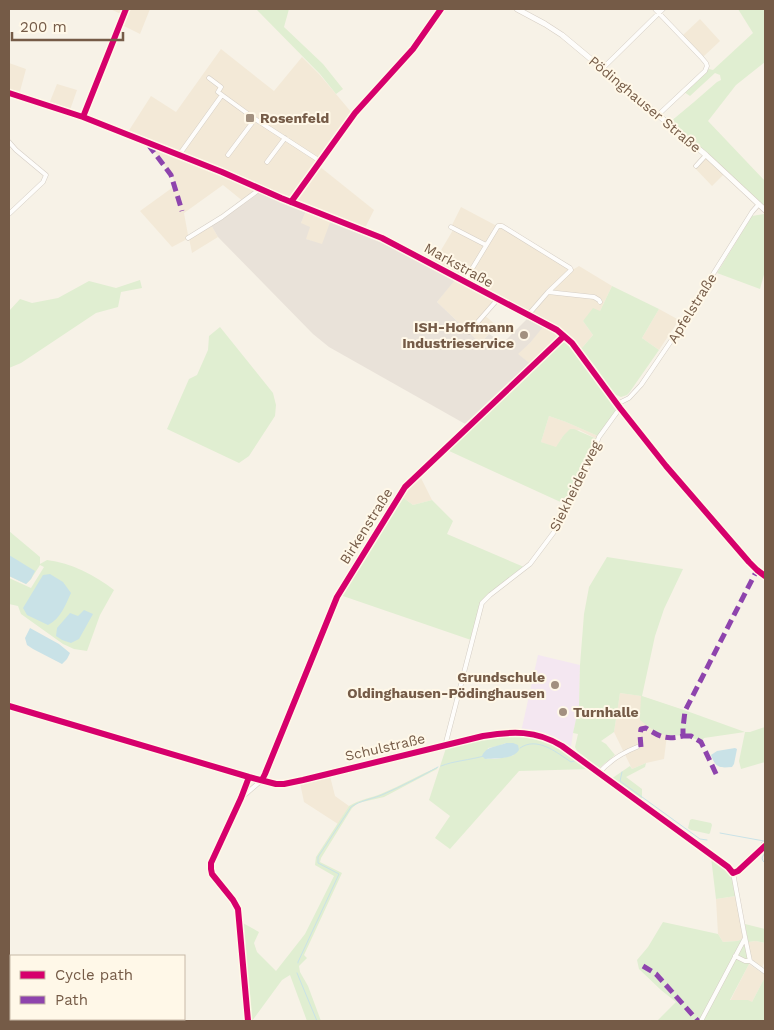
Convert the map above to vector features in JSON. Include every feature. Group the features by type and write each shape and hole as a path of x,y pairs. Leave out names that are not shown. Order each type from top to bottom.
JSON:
{"street":[{"path":"83,116 126,9"},
{"path":"291,202 355,113 412,49 441,9"},
{"name":"Pödinghauser Straße","path":"516,9 553,28 706,156 765,210"},
{"path":"654,9 701,57 707,66 705,71 658,115"},
{"path":"602,69 663,9"},
{"path":"209,78 221,87 218,92 222,95 320,161"},
{"name":"Markstraße","path":"9,94 83,116 391,242 497,300 557,330 572,343 666,466 749,562 765,576"},
{"path":"179,155 222,95"},
{"path":"228,155 255,119"},
{"path":"267,162 285,138"},
{"path":"9,142 46,176 43,182 9,214"},
{"path":"696,166 706,156"},
{"path":"188,238 222,217 260,189"},
{"name":"Apfelstraße","path":"617,404 629,398 641,385 759,204"},
{"path":"464,282 499,225 502,226 571,270 528,315"},
{"path":"451,227 486,245"},
{"path":"548,292 594,298 600,302"},
{"path":"469,332 497,300"},
{"name":"Birkenstraße","path":"262,780 337,597 405,487 564,336"},
{"name":"Siekheiderweg","path":"445,746 482,603 530,564 554,532 586,470 599,437 620,408"},
{"name":"Schulstraße","path":"9,706 276,784 284,784 484,736 503,733 528,734 552,740 562,746 716,858 733,873"},
{"path":"599,774 605,766 616,758 637,748"},
{"path":"248,1021 238,909 211,870 212,863 249,777"},
{"path":"241,798 262,780"},
{"path":"750,961 733,873 738,871 765,846"},
{"path":"701,1021 745,938"},
{"path":"735,956 750,961 765,972"}],"shaded area":[{"path":"110,9 150,9 140,34 118,23 121,14"},
{"path":"700,19 720,41 703,57 682,36"},
{"path":"221,49 274,91 302,57 352,113 320,158 319,166 374,210 363,232 322,245 306,239 301,223 306,211 244,202 223,185 184,213 188,235 191,237 211,225 218,237 192,253 189,238 172,247 140,211 176,185 171,174 151,147 149,140 128,132 151,96 176,112"},
{"path":"9,63 26,69 19,95 9,92"},
{"path":"57,84 77,90 70,110 49,104"},
{"path":"703,154 724,174 712,186 693,166"},
{"path":"257,193 306,211 301,223 310,227 306,239 322,244 331,220 400,249 455,280 437,302 480,343 489,334 503,343 527,319 543,327 518,354 532,365 467,425 329,347 313,334 218,237 211,225"},
{"path":"461,207 495,225 501,223 574,269 579,266 612,286 600,311 583,321 593,335 581,349 565,332 532,365 517,354 530,343 546,321 497,296 483,314 497,326 480,343 437,302 458,275 434,262 453,230 450,229"},
{"path":"659,309 679,320 659,350 642,338"},
{"path":"549,416 598,436 597,439 579,430 563,436 556,448 541,442"},
{"path":"419,474 432,500 413,505 401,496"},
{"name":"Grundschule Oldinghausen-Pödinghausen","path":"538,655 580,665 579,706 571,747 553,736 521,732"},
{"path":"620,693 642,696 641,706 659,733 667,735 664,759 646,763 632,769 614,732"},
{"path":"330,776 335,796 349,806 338,824 304,802 300,783"},
{"path":"736,896 743,939 723,942 718,934 716,899"},
{"path":"748,942 765,943 765,961 762,968 752,961"},
{"path":"749,964 765,975 765,977 752,1002 730,1001"}],"green space":[{"path":"256,9 289,9 284,27 323,64 343,89 336,94 320,74"},
{"path":"738,9 765,9 765,62 736,85 708,121 765,181 765,208 670,122 721,80 720,75 715,73 690,96 684,92 709,69 713,70 753,33"},
{"path":"764,214 765,271 760,289 717,273 752,216"},
{"path":"140,280 142,288 121,292 118,307 96,313 21,363 9,368 9,311 20,299 32,303 58,298 89,281 116,288"},
{"path":"612,286 659,309 642,338 659,350 629,393 621,397 614,394 581,349 593,335 583,321 593,308 600,311"},
{"path":"220,327 273,393 276,405 275,416 249,456 239,463 167,429 189,379 197,375 208,350 209,336"},
{"path":"562,342 567,343 578,356 618,410 598,436 549,416 541,442 556,447 570,429 597,439 567,505 447,450"},
{"path":"401,496 413,505 432,500 453,521 447,534 524,567 482,601 479,606 471,640 340,595"},
{"path":"9,531 40,557 40,564 47,560 74,567 99,579 114,590 100,615 87,651 74,649 63,644 21,614 18,606 9,604 9,578 31,588 44,567 40,565 26,584 9,576"},
{"path":"607,557 683,569 664,609 655,636 642,696 745,732 704,738 701,742 687,736 665,735 652,729 640,720 641,696 620,693 614,732 601,741 615,755 599,768 577,751 575,747 578,734 573,733 579,706 584,614 589,587"},
{"path":"765,727 765,762 741,769 739,761 745,732"},
{"path":"504,735 544,739 562,748 591,769 519,771 450,849 435,838 450,816 429,800 446,748","holes":["506,743 514,755 497,759 485,759 488,748"]},
{"path":"646,763 645,767 626,777 642,789 642,801 611,779 630,766 632,769"},
{"path":"438,767 384,797 358,803 352,808 321,858 320,862 342,873 304,955 307,958 299,966 321,1021 307,1021 290,975 282,980 251,1021 241,922 259,932 254,943 257,952 276,971 305,934 334,876 315,865 316,857 349,806 383,793"},
{"path":"692,819 711,823 710,833 688,828"},
{"path":"711,857 731,873 736,896 716,899"},
{"path":"663,922 718,934 723,942 743,939 749,964 730,1000 748,1000 752,1002 765,977 765,1021 657,1021 676,1002 639,969 637,960 648,947"},
{"path":"745,924 765,929 765,943 748,942"}],"water":[{"path":"9,555 35,571 26,584 9,576"},
{"path":"50,574 63,582 71,593 65,607 48,625 27,615 23,608 43,575"},
{"path":"84,610 93,614 79,639 71,643 56,636 57,628 70,613 78,616"},
{"path":"30,628 59,644 70,653 67,659 62,664 27,645 25,638"},
{"path":"506,743 518,745 519,750 513,755 504,758 485,759 482,756 486,750"},
{"path":"737,749 732,767 716,765 711,755 717,751"}],"waterway":[{"path":"520,748 526,745 540,745 553,750 571,762 577,760"},
{"path":"441,766 484,756"},
{"path":"298,963 339,874 318,863 318,857 351,807 391,791 438,767"},
{"path":"622,772 620,781 700,839 707,840"},
{"path":"720,833 764,841 762,844"},
{"path":"765,852 762,858 765,863"},
{"path":"297,973 317,1021"}],"marked path":[{"path":"150,144 150,147 171,175 182,211"},
{"path":"641,747 641,729 646,728 659,736 668,738 683,736 685,711 757,570"},
{"path":"683,736 691,736 701,742 718,778"},
{"path":"643,966 656,974 698,1021"}],"cycle path":[{"path":"83,117 126,9"},
{"path":"291,202 355,113 413,49 441,9"},
{"path":"9,93 83,117 382,238 557,330 572,343 666,466 749,562 765,576"},
{"path":"262,780 337,597 405,487 564,336"},
{"path":"9,706 276,784 303,780 483,736 504,733 533,734 562,746 728,867 733,873 738,871 765,846"},
{"path":"248,1021 238,909 212,874 211,863 249,777"}],"place":[{"name":"Rosenfeld","path":"250,118"},
{"name":"ISH-Hoffmann Industrieservice","path":"524,335"},
{"name":"Grundschule Oldinghausen-Pödinghausen","path":"555,685"},
{"name":"Turnhalle","path":"563,712"}]}
